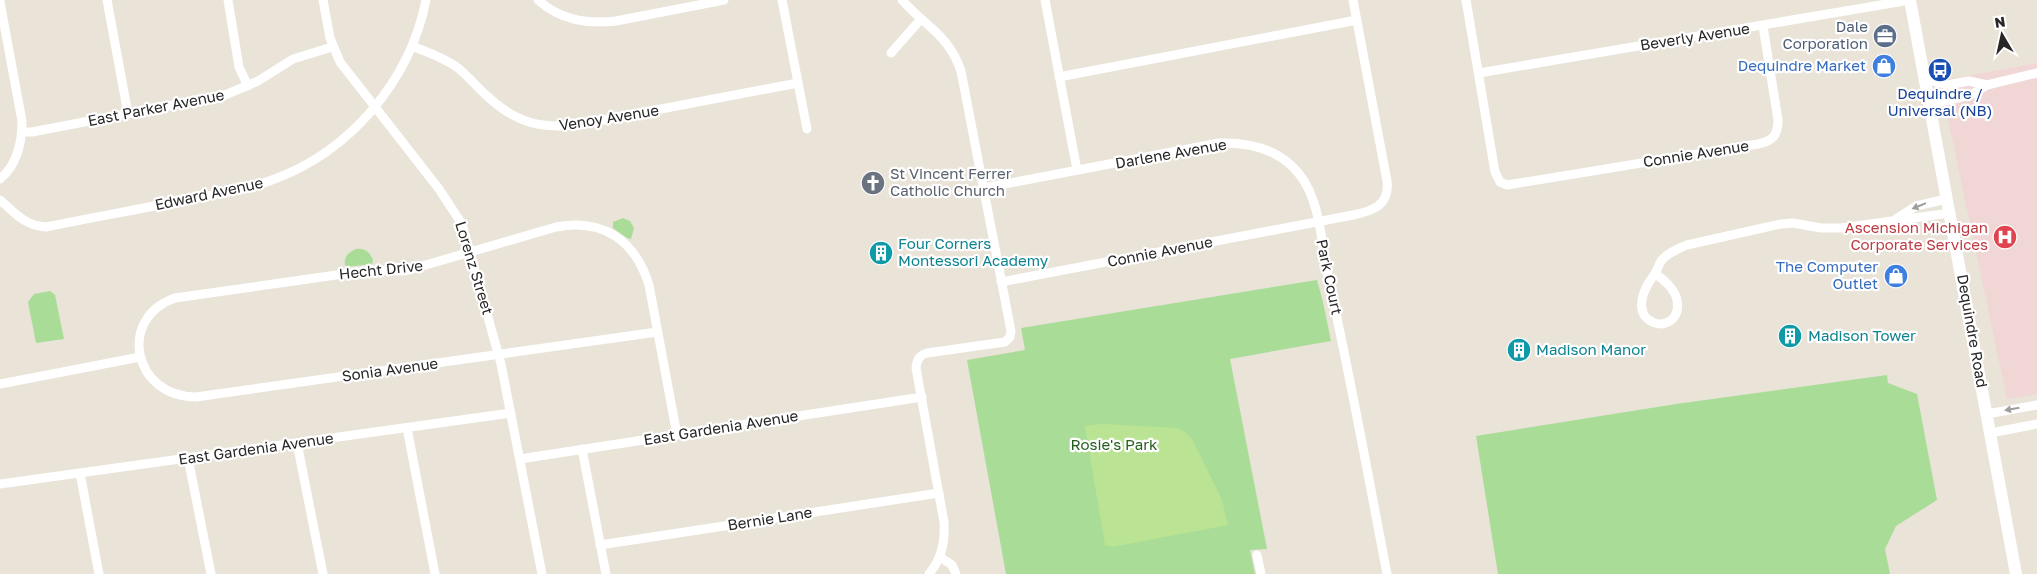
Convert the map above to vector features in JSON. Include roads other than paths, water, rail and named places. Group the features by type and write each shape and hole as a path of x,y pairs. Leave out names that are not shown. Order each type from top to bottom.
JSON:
{"main road":[{"name":"Dequindre Road","path":"1910,0 2016,574"}],"street":[{"path":"107,0 128,114"},
{"path":"228,0 239,67 248,86"},
{"name":"Lorenz Street","path":"323,0 332,47 340,62 457,214 470,252 499,354 542,574"},
{"name":"Edward Avenue","path":"0,200 26,222 34,226 46,227 241,189 272,180 309,163 340,142 375,107 398,74 412,46 426,0"},
{"path":"538,0 552,11 568,18 598,22 616,21 724,0"},
{"path":"782,0 807,130"},
{"path":"902,0 944,38 957,58 962,71 1011,327 1010,337 1005,342 928,353 920,357 916,368 939,493 944,531 940,557 929,574"},
{"path":"1045,0 1077,170"},
{"name":"Park Court","path":"1354,0 1375,108 1388,189 1384,202 1375,210 1318,222 1387,574"},
{"path":"1466,0 1479,73"},
{"name":"Beverly Avenue","path":"1479,73 1910,0"},
{"path":"0,2 22,121 22,132 16,157 11,167 0,179"},
{"path":"891,54 921,19"},
{"path":"1059,77 1357,20"},
{"name":"Connie Avenue","path":"1479,73 1495,172 1503,184 1511,185 1749,146 1768,142 1777,134 1778,120 1762,26"},
{"name":"Venoy Avenue","path":"412,46 447,61 456,67 487,96 510,114 542,126 555,127 582,124 798,83"},
{"name":"East Parker Avenue","path":"22,132 32,132 209,98 248,86 293,59 332,47"},
{"path":"1930,105 1971,96 1987,86 2037,73"},
{"path":"1925,79 1947,85 1969,81 1987,86"},
{"name":"Darlene Avenue","path":"984,188 1219,144 1252,145 1272,152 1298,173 1312,198 1318,222"},
{"path":"1893,221 1916,206 1948,199"},
{"path":"1655,274 1676,295 1678,302 1677,309 1672,318 1666,323 1661,324 1655,324 1645,316 1642,305 1645,289 1662,261 1675,250 1695,242 1781,224 1793,223 1831,228 1950,213"},
{"name":"Connie Avenue","path":"1001,282 1318,222"},
{"name":"Hecht Drive","path":"140,357 140,336 144,324 160,305 175,298 370,270 405,271 567,225 581,224 604,230 623,241 642,265 658,332 677,435"},
{"name":"Sonia Avenue","path":"140,357 144,369 160,387 175,395 191,397 658,332"},
{"path":"0,384 140,357"},
{"name":"East Gardenia Avenue","path":"520,459 922,397"},
{"path":"1987,414 2037,405"},
{"name":"East Gardenia Avenue","path":"0,484 511,413"},
{"path":"1990,433 2037,424"},
{"path":"406,428 435,574"},
{"path":"297,443 323,574"},
{"path":"582,449 606,574"},
{"path":"188,458 211,574"},
{"path":"80,473 99,574"},
{"name":"Bernie Lane","path":"600,545 939,493"},
{"path":"1257,555 1261,574"},
{"path":"940,557 952,565 956,574"}],"place":[{"name":"Dale Corporation","path":"1885,36"},
{"name":"Dequindre Market","path":"1884,66"},
{"name":"Dequindre / Universal (NB)","path":"1940,70"},
{"name":"St Vincent Ferrer Catholic Church","path":"873,183"},
{"name":"Ascension Michigan Corporate Services","path":"2005,237"},
{"name":"Four Corners Montessori Academy","path":"881,253"},
{"name":"The Computer Outlet","path":"1896,276"},
{"name":"Madison Tower","path":"1790,336"},
{"name":"Madison Manor","path":"1519,350"}],"park label":[{"name":"Rosie's Park","path":"1114,445"}]}
